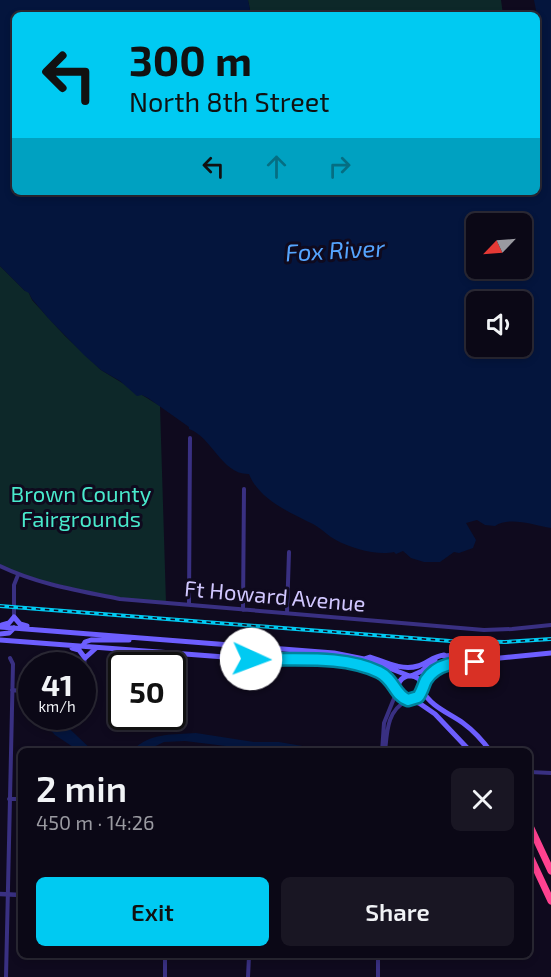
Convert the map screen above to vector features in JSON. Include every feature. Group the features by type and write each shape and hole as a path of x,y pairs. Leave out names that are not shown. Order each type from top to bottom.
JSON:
{"highway":[{"path":"532,830 551,871"},
{"path":"532,860 551,902"}],"main road":[{"path":"0,626 15,622"},
{"path":"0,633 10,632 15,622"},
{"path":"0,626 15,622 106,635 334,653 364,658 418,679 432,703 465,724 488,748"},
{"path":"84,652 85,642 91,640 144,638"},
{"path":"0,641 12,640 251,659 344,662 387,676 402,698 419,703 435,714 467,748"},
{"path":"0,641 75,648 80,652"},
{"path":"89,652 97,647"},
{"path":"409,700 418,697 436,670 450,663 551,653"},
{"path":"364,658 370,657 407,668 444,655 498,660"},
{"path":"397,690 399,681 419,673 444,655"}],"street":[{"path":"189,605 190,438"},
{"path":"243,610 244,489"},
{"path":"287,613 289,552"},
{"name":"Ft Howard Avenue","path":"0,566 18,575 120,599 484,630 551,624"},
{"path":"15,622 14,585 18,575"},
{"path":"6,977 13,664 10,658"},
{"path":"12,690 18,691"},
{"path":"383,748 384,723 397,690"},
{"path":"384,748 393,712 409,700"},
{"path":"532,772 551,772"},
{"path":"9,799 18,799"},
{"path":"0,894 18,895"},
{"path":"165,958 165,977"},
{"path":"248,977 249,958"},
{"path":"378,958 378,977"}],"green space":[{"path":"248,0 501,0 503,12 250,12"},
{"name":"Brown County Fairgrounds","path":"0,266 25,291 28,291 32,300 65,336 101,370 160,406 166,603 120,599 18,575 0,566"}],"water":[{"name":"Fox River","path":"0,0 248,0 250,12 12,12 12,195 540,195 540,12 536,12 534,0 551,0 551,528 514,521 495,526 485,525 477,520 466,523 476,540 473,548 459,553 454,552 440,562 424,562 411,558 403,551 396,554 394,552 372,552 342,543 276,505 260,491 249,474 231,469 197,433 148,398 142,395 137,396 120,381 101,370 48,318 29,293 0,266"},
{"path":"50,730 71,730 90,748 74,748"},
{"path":"196,733 314,748 243,748 185,741 164,742 151,748 136,748 146,740"}],"railway":[{"path":"0,606 450,641 505,642 551,639"}],"route":[{"path":"251,659 328,660 358,665 387,676 399,695 408,700 415,699 421,694 429,675 436,670 450,663 475,662"}]}
